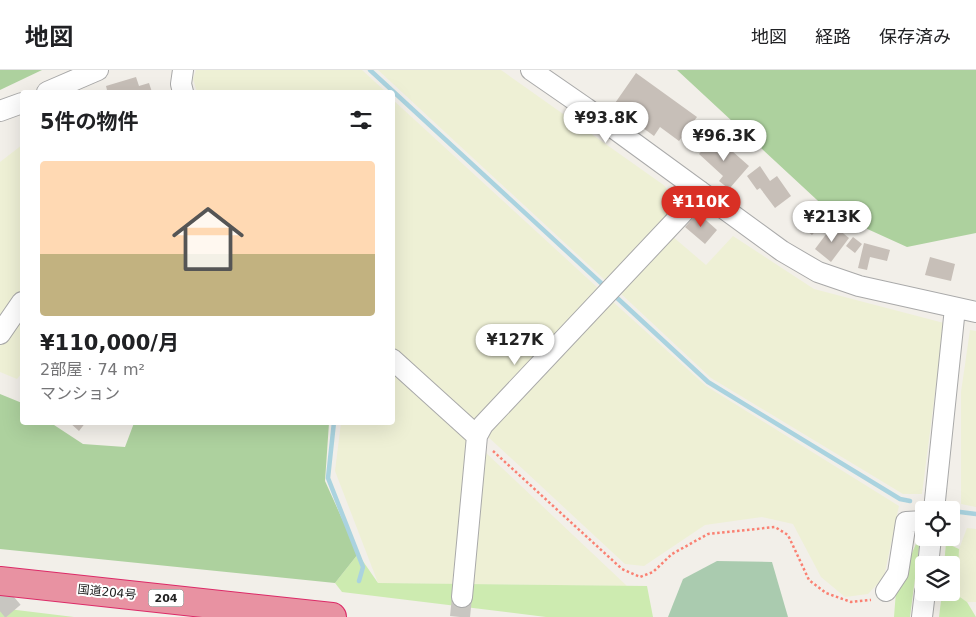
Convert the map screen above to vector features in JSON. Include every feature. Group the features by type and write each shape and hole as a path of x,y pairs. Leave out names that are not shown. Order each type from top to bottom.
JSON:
{"highway":[{"name":"国道204号","path":"0,581 332,617"}],"street":[{"path":"52,90 98,70"},
{"path":"182,90 181,84 183,70"},
{"path":"531,70 782,251 818,272 859,286 976,312"},
{"path":"0,111 20,104"},
{"path":"462,597 477,436 483,425 692,203 700,191"},
{"path":"0,334 20,305"},
{"path":"935,501 955,308"},
{"path":"395,362 477,436"},
{"path":"886,591 898,573 906,522 915,522"},
{"path":"922,617 924,601"}],"path":[{"path":"477,436 622,569 640,577 653,572 672,554 708,534 775,526 788,534 809,580 826,594 851,602 871,600 886,591"}],"green space":[{"path":"0,70 42,70 0,90"},
{"path":"196,70 362,70 384,90 196,90 193,79"},
{"path":"378,70 501,70 665,186 676,207 606,281"},
{"path":"677,70 976,70 976,233 907,247 830,212"},
{"path":"395,102 599,289 472,425 395,354"},
{"path":"20,147 20,292 0,321 0,162"},
{"path":"672,236 706,265 733,236 814,289 944,323 922,494 903,494 711,378 618,291"},
{"path":"611,300 706,386 899,506 884,577 868,594 845,597 821,577 793,524 762,517 705,525 644,566 625,564 485,434"},
{"path":"20,317 20,375 17,379 0,372 0,346"},
{"path":"970,330 976,331 976,507 961,504 961,392"},
{"path":"395,369 469,437 452,584 378,583 335,471 341,425 395,425"},
{"path":"0,394 20,402 20,425 54,425 83,444 125,447 133,425 329,425 325,481 358,554 335,583 0,549"},
{"path":"483,450 627,586 471,584"},
{"path":"967,528 976,529 976,602 967,602 960,597 959,549"},
{"path":"915,546 919,546 918,556 915,556 915,578 910,617 894,617 896,591"},
{"path":"946,546 959,549 959,556 945,556"},
{"path":"358,554 378,583 647,586 653,617 546,617 342,592 335,583"},
{"path":"717,561 772,562 788,617 668,617 683,579"},
{"path":"960,597 967,602 976,617 939,617 941,601 960,601"},
{"path":"0,608 74,617 0,617"}],"building":[{"path":"636,73 697,117 679,141 660,127 654,136 613,106"},
{"path":"136,77 139,86 149,83 151,90 107,90 106,86"},
{"path":"715,136 749,166 729,189 719,181 723,176 699,154"},
{"path":"760,166 770,181 777,176 791,196 775,208 760,188 757,190 747,176"},
{"path":"807,210 823,223 812,235 797,222"},
{"path":"698,213 717,230 705,244 685,227"},
{"path":"833,225 849,238 831,262 815,249"},
{"path":"853,237 862,244 855,253 846,246"},
{"path":"864,243 890,250 887,261 870,257 867,270 858,268"},
{"path":"930,257 955,264 951,281 925,275"},
{"path":"72,425 84,425 79,431"}],"waterway":[{"path":"370,70 392,90"},
{"path":"395,93 601,283"},
{"path":"615,296 708,382 900,499 910,501"},
{"path":"334,425 328,478 363,567 359,581"},
{"path":"960,512 976,514"}],"tunnel":[{"path":"0,596 18,617"},
{"path":"460,617 462,597"}]}
